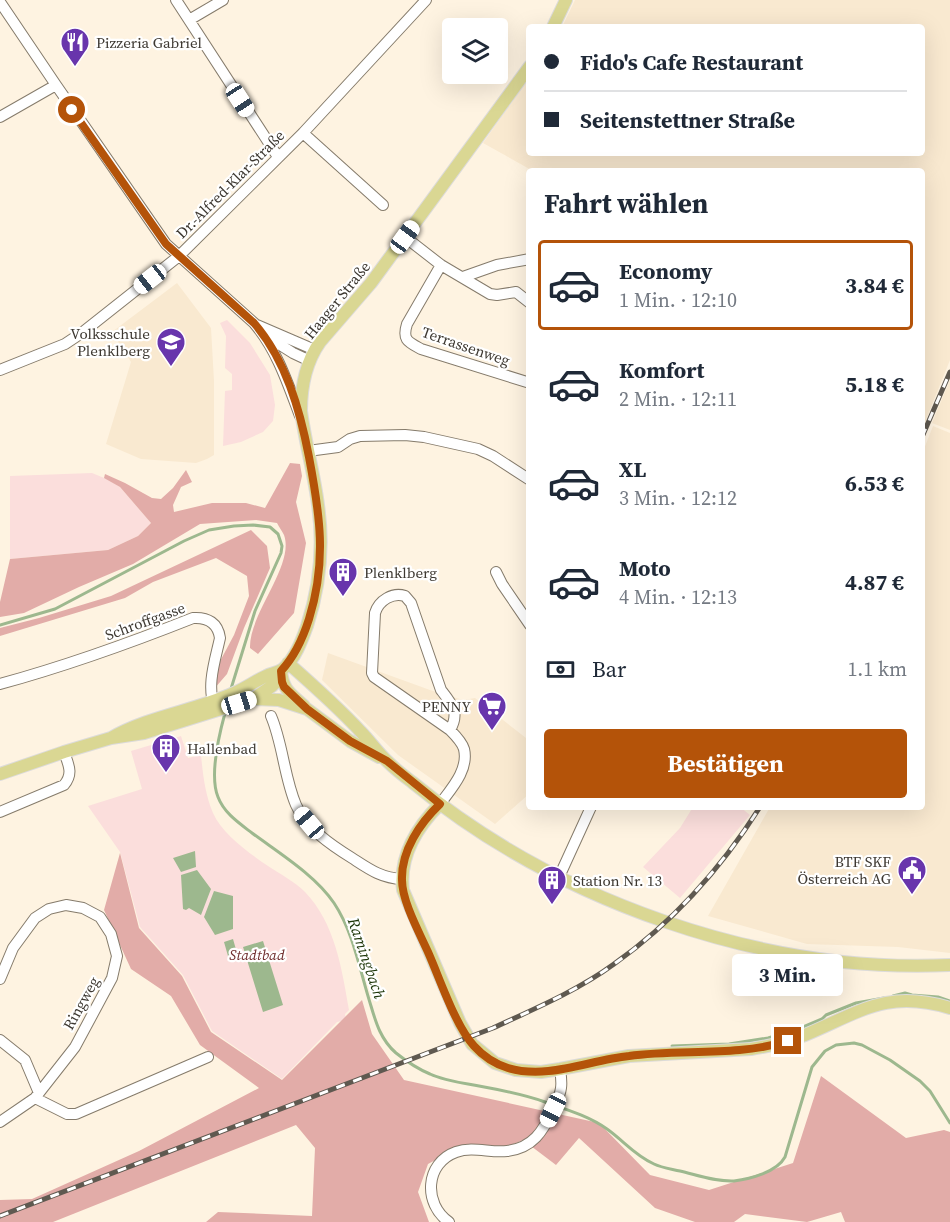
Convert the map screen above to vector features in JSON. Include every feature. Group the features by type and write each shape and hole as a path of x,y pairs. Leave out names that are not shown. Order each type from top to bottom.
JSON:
{"main road":[{"path":"554,24 566,0"},
{"name":"Haager Straße","path":"253,699 273,686 297,649 315,597 320,569 318,504 303,425 301,396 312,355 371,283 526,71"},
{"path":"0,774 111,738 144,733 215,704 285,667"},
{"path":"285,667 282,682 284,687 307,709 350,741 387,761"},
{"path":"285,667 360,731 387,761 440,804 489,839 559,877 630,908 729,940 833,960 913,966 950,965"},
{"path":"215,704 253,699 279,700 307,709"},
{"path":"440,804 423,823 409,846 404,859 403,890 406,902 452,1008 472,1044 495,1063 506,1068 528,1072 560,1070 655,1053 731,1051 771,1046 804,1035 853,1012 877,1004 902,1001 926,1002 950,1008"}],"street":[{"path":"176,0 278,157"},
{"path":"189,20 223,0"},
{"name":"Dr.-Alfred-Klar-Straße","path":"0,370 65,344 84,332 179,256 303,133 426,0"},
{"path":"0,2 166,244 254,323 263,334 286,376 303,425"},
{"path":"0,117 56,86"},
{"name":"Dr.-Alfred-Klar-Straße","path":"303,133 383,205"},
{"path":"405,237 441,265 490,294 497,296 516,292 526,300"},
{"path":"463,277 497,265 526,260"},
{"name":"Terrassenweg","path":"441,265 406,324 404,333 408,342 421,349 526,382"},
{"path":"254,323 312,355"},
{"path":"263,334 293,353 312,355"},
{"path":"308,451 338,447 360,436 424,437 478,449 526,477"},
{"path":"496,572 526,619"},
{"path":"440,804 457,781 463,765 464,750 458,738 450,730 372,675 375,613 378,605 386,598 402,595 411,603 441,690 450,700 456,714 450,730"},
{"name":"Schroffgasse","path":"0,684 93,656 194,618 201,618 210,620 217,627 220,638 210,687 215,704"},
{"path":"270,717 294,798 301,813 334,847 379,875 402,879"},
{"path":"0,812 64,785 70,778 70,772 64,752"},
{"path":"559,877 590,810"},
{"name":"Ringweg","path":"0,979 13,948 35,918 49,909 66,905 83,908 100,917 111,934 117,956 112,978 75,1047 37,1095 0,1122"},
{"path":"0,1040 25,1060 37,1095 67,1114 76,1114 208,1057"},
{"path":"449,1222 434,1205 431,1194 430,1185 436,1166 443,1159 462,1150 511,1151 529,1143 541,1132 560,1095 562,1084 560,1070"}],"shaded area":[{"path":"575,0 950,0 950,360 925,422 925,168 528,168 483,143 526,82 526,156 925,156 925,24 563,24"},
{"path":"177,283 211,328 214,455 196,463 141,459 106,444 131,362 112,332"},
{"path":"950,380 950,430 932,423"},
{"path":"933,426 950,433 950,953 898,947 807,944 708,916 768,810 925,810 925,446"},
{"path":"290,463 300,464 302,476 296,502 306,543 294,613 258,654 250,648 252,634 256,620 278,575 286,547 284,535 277,523 256,520 200,524 133,564 24,613 0,617 0,602 10,559 108,550 138,536 151,523 120,487 104,478 105,474 152,498 161,499 173,488 186,470 192,482 181,487 173,505 174,512 212,503 246,503 265,508"},
{"path":"251,530 267,546 270,568 227,674 214,689 218,665 234,635 249,596 247,576 216,558 153,582 125,598 0,636 0,628 111,596"},
{"path":"328,653 430,690 463,700 475,698 526,738 526,797 495,824 398,755 322,680"},
{"path":"195,851 196,867 181,872 173,858"},
{"path":"120,853 139,928 182,976 211,1032 282,1080 362,1000 372,1034 404,1080 599,1123 650,1175 709,1190 793,1163 821,1076 906,1138 944,1130 950,1132 950,1222 845,1222 841,1212 807,1222 745,1214 734,1222 695,1222 655,1208 579,1138 556,1165 523,1140 499,1150 463,1145 428,1164 418,1192 429,1222 206,1222 218,1212 312,1216 315,1148 296,1125 53,1222 0,1222 0,1200 32,1199 139,1151 259,1088 200,1045 171,996 131,969 104,910"},
{"path":"197,870 211,889 201,915 189,908 183,909 181,875"},
{"path":"214,891 233,896 233,929 215,935 204,917"},
{"path":"233,939 237,953 228,956 224,942"},
{"path":"263,941 283,1005 263,1012 243,947"}],"green space":[{"path":"227,320 250,343 270,375 275,405 273,421 263,432 241,442 223,446 225,391 232,390 232,374 225,368 226,336 220,323"},
{"path":"92,473 120,487 151,523 138,536 108,550 10,559 10,476"},
{"name":"Stadtbad","path":"181,736 188,758 201,755 206,792 217,821 229,836 245,849 305,892 324,918 336,947 349,1010 345,1014 346,1020 337,1022 282,1079 212,1031 183,975 140,927 120,852 88,806 142,789 131,751"},
{"path":"691,810 744,810 750,815 680,898 643,867 680,828"}],"waterway":[{"name":"Ramingbach","path":"0,625 55,609 209,530 253,525 270,527 278,534 282,546 281,553 255,611 230,692"},
{"name":"Ramingbach","path":"225,713 218,743 214,778 221,803 237,821 307,874 334,903 352,940 373,1012 386,1043 417,1067 454,1082 520,1094 569,1110 600,1124 654,1164 720,1180 734,1181 755,1176 770,1171 781,1162 785,1157 812,1067 825,1051 836,1045 854,1043 862,1045 890,1060 930,1091 950,1123"},
{"path":"893,996 905,993 938,997 950,1001"},
{"path":"672,1046 729,1044 768,1038 796,1030 856,1003 884,998"}],"railway":[{"path":"925,430 950,372"},
{"path":"0,1216 493,1028 570,991 614,964 676,912 729,851 758,810"}],"place":[{"name":"Pizzeria Gabriel","path":"75,68"},
{"name":"Volksschule Plenklberg","path":"171,368"},
{"name":"Plenklberg","path":"343,598"},
{"name":"PENNY","path":"492,732"},
{"name":"Hallenbad","path":"166,774"},
{"name":"BTF SKF Österreich AG","path":"912,896"},
{"name":"Station Nr. 13","path":"552,906"}],"route":[{"path":"72,110 166,244 254,323 263,334 286,376 303,425 318,504 321,544 320,569 313,606 297,649 281,671 282,682 284,687 307,709 350,741 387,761 440,804 423,823 409,846 402,868 403,890 406,902 452,1008 472,1044 486,1058 506,1068 541,1072 629,1056 731,1051 771,1046 788,1041"}]}
